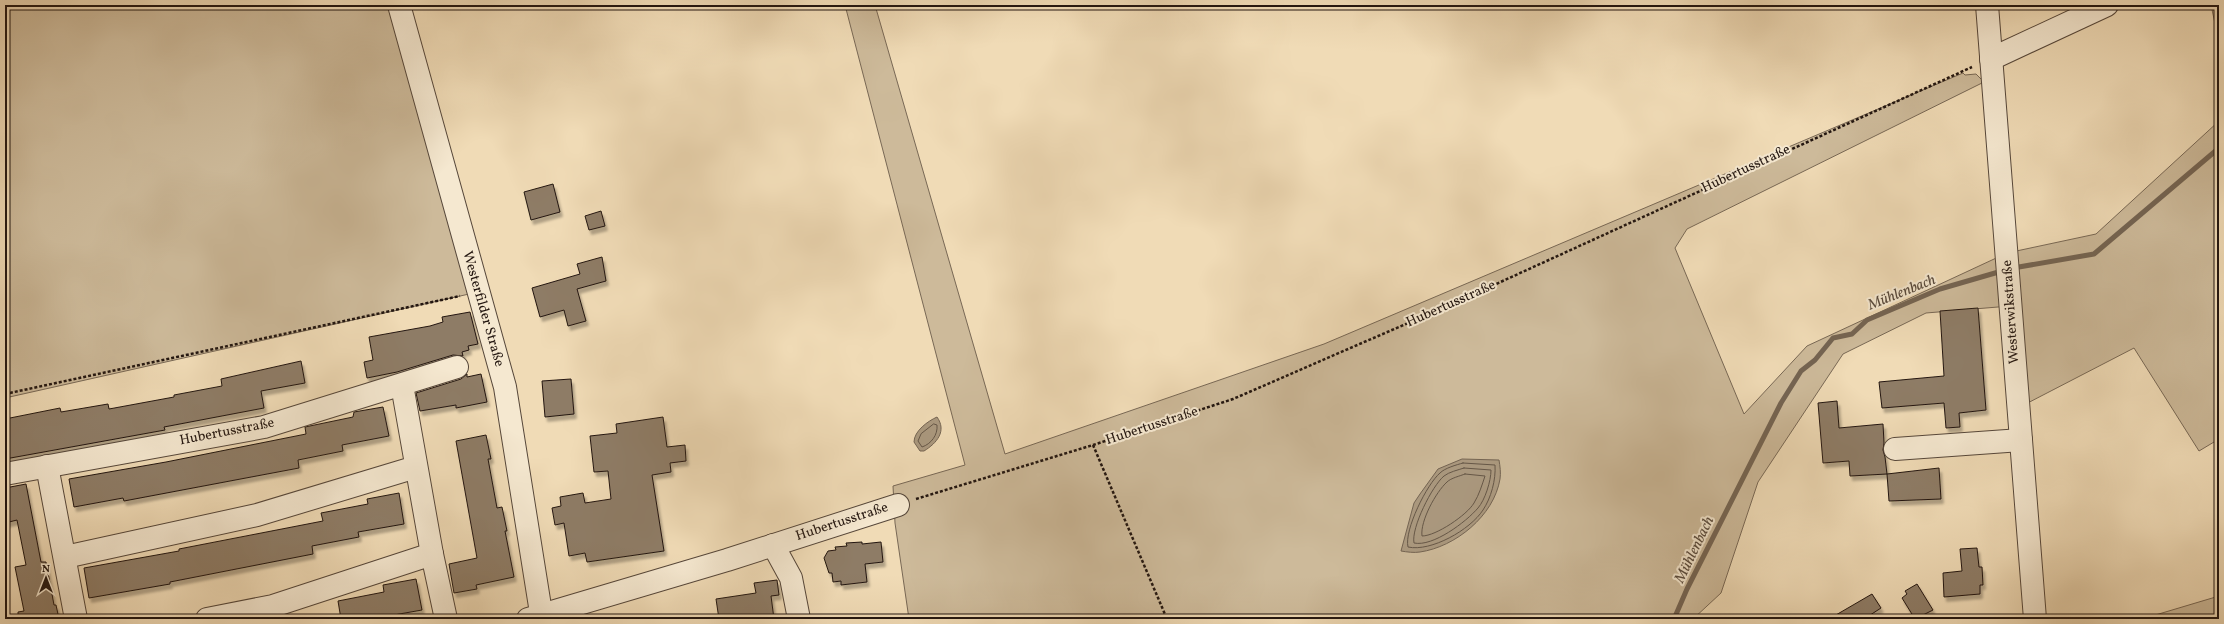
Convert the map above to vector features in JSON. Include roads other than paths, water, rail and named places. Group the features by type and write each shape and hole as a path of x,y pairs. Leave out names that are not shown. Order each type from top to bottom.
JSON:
{"street":[{"name":"Westerfilder Straße","path":"399,5 505,387 537,617"},
{"name":"Westerwikstraße","path":"1987,5 2035,619"},
{"path":"1991,59 2107,5"},
{"name":"Hubertusstraße","path":"5,474 264,427 457,367"},
{"path":"402,385 432,554 446,619"},
{"path":"1895,448 2021,440"},
{"path":"47,466 76,619"},
{"path":"65,558 258,515 416,466"},
{"name":"Hubertusstraße","path":"537,617 898,505"},
{"path":"773,545 791,578 799,619"},
{"path":"207,619 273,606 432,554"}],"water":[{"path":"937,417 941,427 939,436 929,448 924,451 920,451 914,442 916,434 926,424"},
{"path":"1462,459 1499,460 1500,479 1496,493 1490,505 1471,528 1446,544 1420,552 1401,551 1414,503 1438,469"}],"waterway":[{"name":"Mühlenbach","path":"2013,268 2094,254 2219,148"},
{"name":"Mühlenbach","path":"1674,619 1687,589 1781,403 1801,371 1815,360 1833,338 1852,334 1867,320 1940,289 2002,271"}]}
